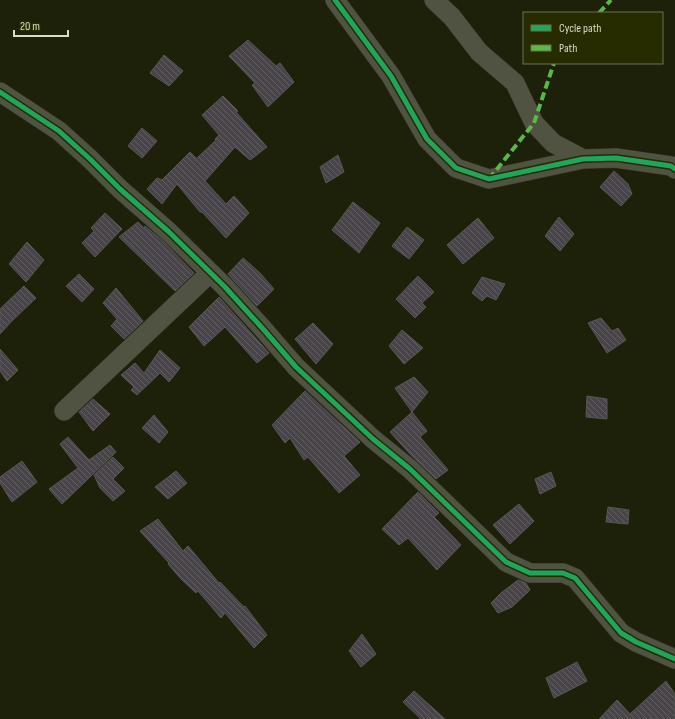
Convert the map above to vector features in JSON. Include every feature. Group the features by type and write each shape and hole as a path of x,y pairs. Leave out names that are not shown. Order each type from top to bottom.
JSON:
{"street":[{"path":"335,0 391,76 427,139 456,168 489,179 583,159 616,158 671,166 675,169"},
{"path":"434,0 452,17 479,52 515,83 534,123 553,143 583,159"},
{"path":"0,92 59,131 120,189 169,232 225,287 296,368 373,439 410,470 506,562 530,573 563,573 575,578 621,633 636,642 675,660"},
{"path":"64,411 210,273"}],"building":[{"path":"248,40 276,66 280,63 294,82 268,107 252,85 255,83 229,56"},
{"path":"164,55 183,71 169,86 150,73"},
{"path":"223,96 238,111 236,112 267,147 250,160 235,147 205,181 226,204 234,196 249,213 226,238 202,212 200,212 177,184 162,204 147,189 157,178 162,180 190,152 196,158 194,161 216,140 215,139 219,135 202,115"},
{"path":"142,128 157,141 142,158 128,146"},
{"path":"338,155 344,172 326,183 320,167"},
{"path":"614,171 628,184 632,194 621,206 600,187"},
{"path":"353,202 380,223 359,253 332,230"},
{"path":"105,213 122,229 95,257 82,243 94,231 91,228"},
{"path":"559,217 574,234 560,251 545,236"},
{"path":"478,218 494,238 463,264 447,245"},
{"path":"138,222 162,240 194,273 175,291 119,237"},
{"path":"407,227 424,240 409,259 392,246"},
{"path":"27,242 44,260 26,282 9,264"},
{"path":"243,258 260,273 274,289 257,306 228,274"},
{"path":"79,274 94,289 82,302 66,286"},
{"path":"418,276 434,292 422,303 426,307 415,318 396,299"},
{"path":"482,277 505,284 496,300 487,296 482,301 472,293"},
{"path":"24,286 36,298 0,334 0,309"},
{"path":"116,288 143,321 124,339 111,326 117,319 103,303"},
{"path":"219,297 269,353 257,363 225,327 204,346 189,327"},
{"path":"601,318 612,331 618,328 626,340 607,353 588,323"},
{"path":"313,323 333,344 316,364 295,339"},
{"path":"402,330 423,348 404,364 389,346"},
{"path":"0,349 18,370 7,381 0,371"},
{"path":"160,350 180,368 169,382 160,373 137,395 131,390 134,387 121,375 135,363 144,373"},
{"path":"414,377 428,392 412,412 395,388"},
{"path":"305,391 360,442 344,456 360,475 339,493 308,457 304,460 290,438 285,443 272,425"},
{"path":"587,396 607,399 607,419 586,417"},
{"path":"93,399 110,414 93,431 79,412"},
{"path":"412,412 427,431 420,437 448,470 436,479 390,432"},
{"path":"154,415 168,432 159,443 142,428"},
{"path":"68,437 89,460 110,445 116,452 62,504 49,489 78,468 60,444"},
{"path":"113,457 124,468 113,479 125,491 113,501 100,488 94,475"},
{"path":"22,461 37,482 12,502 0,483 0,477"},
{"path":"176,471 187,483 168,499 155,487"},
{"path":"551,472 556,486 540,494 535,479"},
{"path":"418,492 439,513 434,517 461,545 437,570 408,538 399,545 382,529"},
{"path":"519,504 534,521 510,544 493,525"},
{"path":"608,507 629,510 628,524 606,522"},
{"path":"158,519 183,551 188,546 219,583 220,582 244,607 245,606 267,635 254,648 225,613 221,618 198,591 196,593 181,579 168,564 169,563 140,531"},
{"path":"518,580 526,583 530,590 512,607 498,613 491,603"},
{"path":"362,634 376,654 361,667 349,651"},
{"path":"577,662 587,681 554,698 546,678"},
{"path":"666,681 675,694 675,719 599,719 617,700 630,714"},
{"path":"414,691 445,719 421,719 403,702"}],"marked path":[{"path":"600,12 611,0"},
{"path":"489,179 534,123 554,64"}],"cycle path":[{"path":"335,0 391,76 427,139 456,168 489,179 583,159 616,158 671,166 675,169"},
{"path":"0,92 59,131 120,189 169,232 225,287 296,367 373,439 410,469 506,562 530,573 563,573 575,578 621,633 636,642 675,659"}]}
